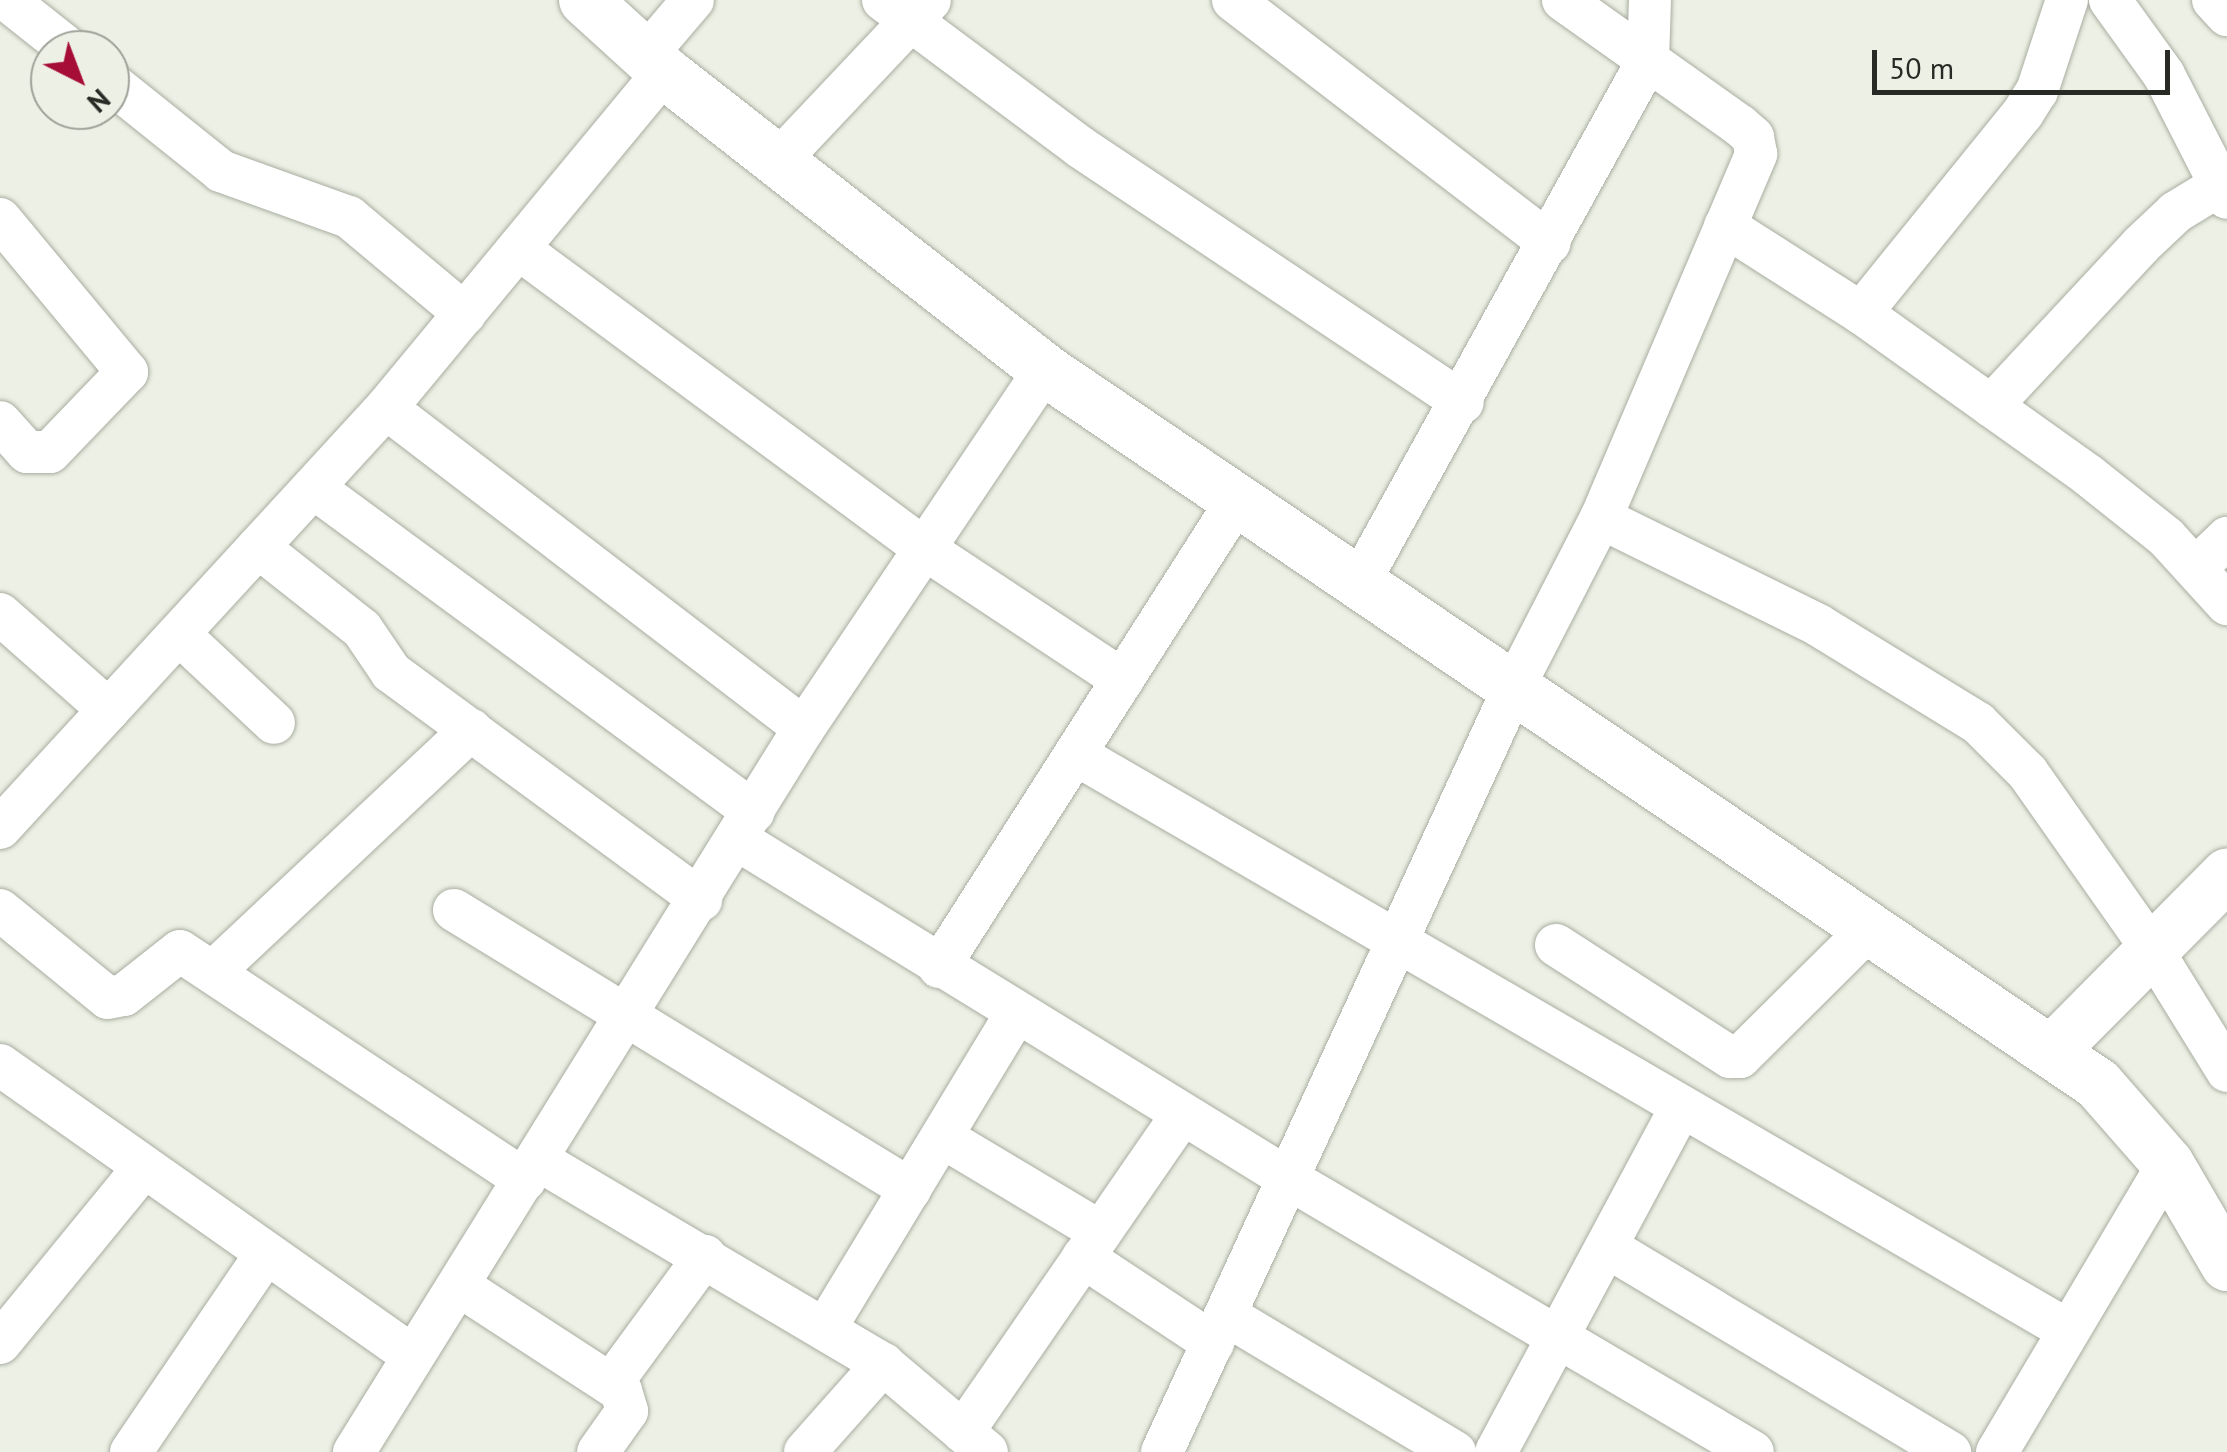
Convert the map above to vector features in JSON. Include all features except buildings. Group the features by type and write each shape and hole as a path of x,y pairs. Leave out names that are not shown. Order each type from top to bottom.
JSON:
{"street":[{"path":"7,0 45,30"},
{"path":"585,0 656,63 1045,370 2098,1084 2168,1164 2227,1265"},
{"path":"0,828 314,488 465,314 519,248 656,63 692,0"},
{"path":"1233,0 1550,243"},
{"path":"1162,1452 1515,686 1602,518 1756,144 1563,0"},
{"path":"1360,581 1464,402 1648,60 1650,0"},
{"path":"1861,312 2023,113 2037,91 2066,0"},
{"path":"1991,406 2164,223 2225,189 2164,75 2110,0"},
{"path":"2214,0 2227,15"},
{"path":"778,161 908,7 1080,148 1464,402"},
{"path":"130,98 221,171 349,217 465,314"},
{"path":"0,219 127,372 50,452 28,452 0,422"},
{"path":"1725,226 1861,312 1991,406 2212,553 2227,604"},
{"path":"519,248 925,549 1123,680"},
{"path":"354,1452 627,1020 804,728 1045,370"},
{"path":"386,408 804,728"},
{"path":"314,488 746,826 940,967 1753,1452"},
{"path":"940,967 1238,499"},
{"path":"1602,518 1818,625 1978,723 2028,774 2153,951 2227,1071"},
{"path":"258,548 362,628 391,672 700,900"},
{"path":"0,614 109,710"},
{"path":"179,634 274,723"},
{"path":"213,972 471,730"},
{"path":"1075,754 2070,1331"},
{"path":"2051,1052 2227,875"},
{"path":"0,910 108,998 124,996 180,952 532,1170 705,1256 883,1364 974,1445 1092,1244 1182,1114"},
{"path":"454,910 627,1020 910,1188"},
{"path":"1556,945 1730,1057 1740,1057 1871,927"},
{"path":"825,1329 1016,1014"},
{"path":"0,1065 413,1356"},
{"path":"1496,1452 1681,1107"},
{"path":"942,1136 1219,1329 1455,1452"},
{"path":"1997,1452 2168,1164"},
{"path":"0,1343 143,1168"},
{"path":"1607,1247 1950,1452"},
{"path":"130,1452 266,1253"},
{"path":"611,1384 705,1256"},
{"path":"461,1287 621,1392 626,1411 598,1452"},
{"path":"805,1452 883,1364"}]}
